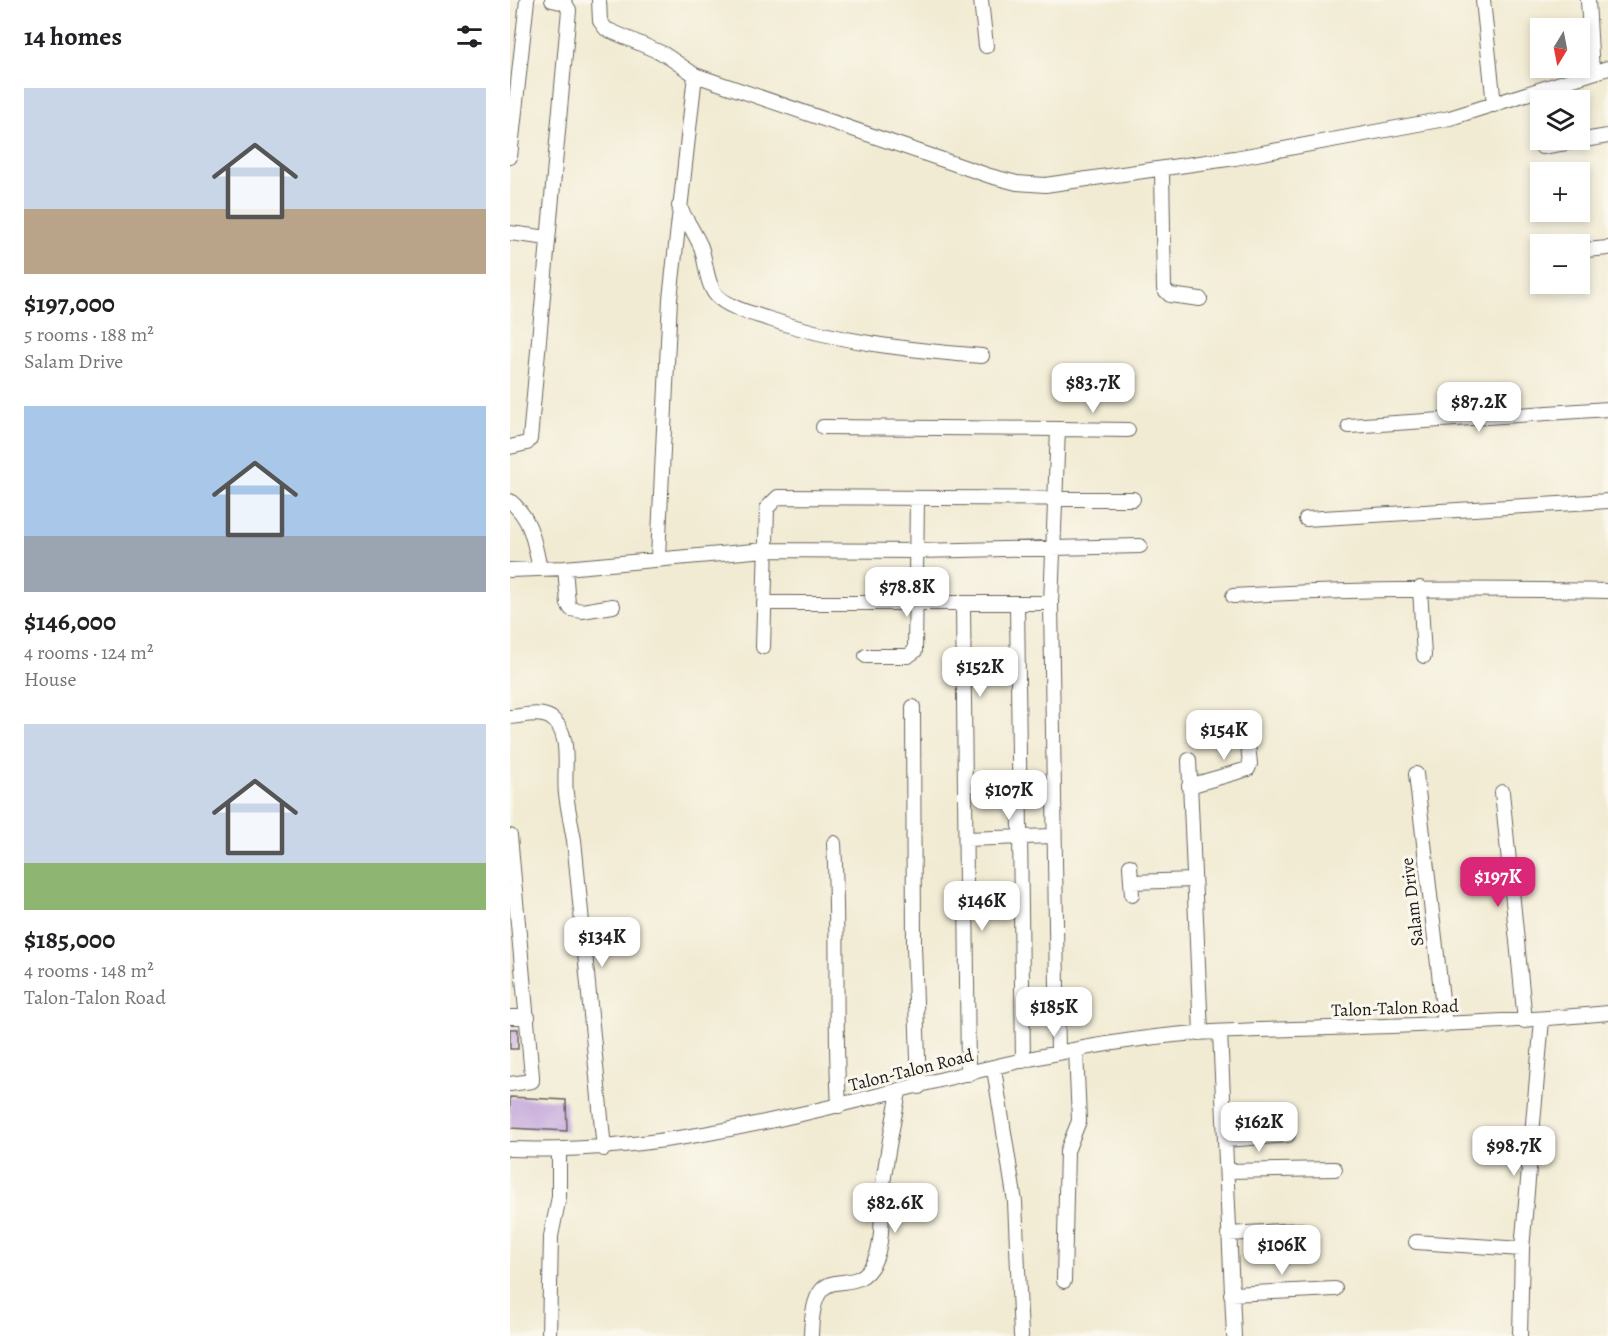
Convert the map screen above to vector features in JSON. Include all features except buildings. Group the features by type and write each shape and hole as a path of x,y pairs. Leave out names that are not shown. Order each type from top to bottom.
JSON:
{"street":[{"path":"510,157 526,0"},
{"path":"510,447 522,445 530,439 569,10 565,3 552,0"},
{"path":"599,0 600,21 606,29 664,54 695,75 990,176 1017,183 1062,183 1162,170 1450,118 1608,68"},
{"path":"981,0 986,46"},
{"path":"1483,0 1494,105"},
{"path":"1587,0 1592,73"},
{"path":"658,558 670,299 695,75"},
{"path":"1590,139 1608,136"},
{"path":"1162,170 1164,289 1170,295 1200,299"},
{"path":"679,206 700,245 715,294 724,301 752,314 796,329 851,342 982,356"},
{"path":"510,233 548,238"},
{"path":"1590,250 1608,248"},
{"path":"1349,426 1608,409"},
{"path":"823,427 1128,430"},
{"path":"1058,429 1053,497 1051,603 1058,1053"},
{"path":"763,647 767,508 773,499 778,497 917,499 1053,497 1133,500"},
{"path":"866,656 908,656 915,651 917,499"},
{"path":"510,501 526,516 531,526 540,569"},
{"path":"1306,519 1608,501"},
{"path":"510,570 565,568 765,550 918,551 1140,546"},
{"path":"565,568 568,604 571,609 582,611 613,606"},
{"path":"1233,596 1420,588 1608,591"},
{"path":"1420,588 1424,656"},
{"path":"764,603 916,602 963,605 1051,603"},
{"path":"1017,604 1023,1061"},
{"path":"963,605 968,1074"},
{"path":"914,707 914,946 919,1087"},
{"path":"510,717 541,714 550,718 560,731 565,749 565,792 574,840 604,1149"},
{"path":"1189,786 1248,769 1250,764 1246,726"},
{"path":"1188,760 1201,1033"},
{"name":"Salam Drive","path":"1416,774 1445,1025"},
{"path":"1502,792 1525,1021"},
{"path":"510,836 514,935 528,1017 532,1081 510,1084"},
{"path":"966,839 1053,836"},
{"path":"834,843 837,889 835,1037 839,1106"},
{"path":"1130,866 1132,889 1194,880"},
{"name":"Talon-Talon Road","path":"510,1149 559,1151 604,1149 732,1129 839,1106 1058,1053 1140,1039 1220,1032 1525,1021 1608,1013"},
{"path":"510,1017 528,1017"},
{"path":"1520,1336 1522,1249 1542,1020"},
{"path":"1220,1032 1234,1336"},
{"path":"1064,1281 1067,1151 1079,1121 1076,1050"},
{"path":"994,1069 1015,1202 1021,1336"},
{"path":"811,1336 812,1309 818,1291 826,1286 856,1279 868,1271 878,1251 883,1184 899,1092"},
{"path":"1226,1140 1288,1135"},
{"path":"549,1336 551,1236 559,1197 559,1151"},
{"path":"1227,1172 1335,1169"},
{"path":"1228,1234 1300,1230"},
{"path":"1416,1242 1522,1249"},
{"path":"1231,1294 1335,1289"}]}
